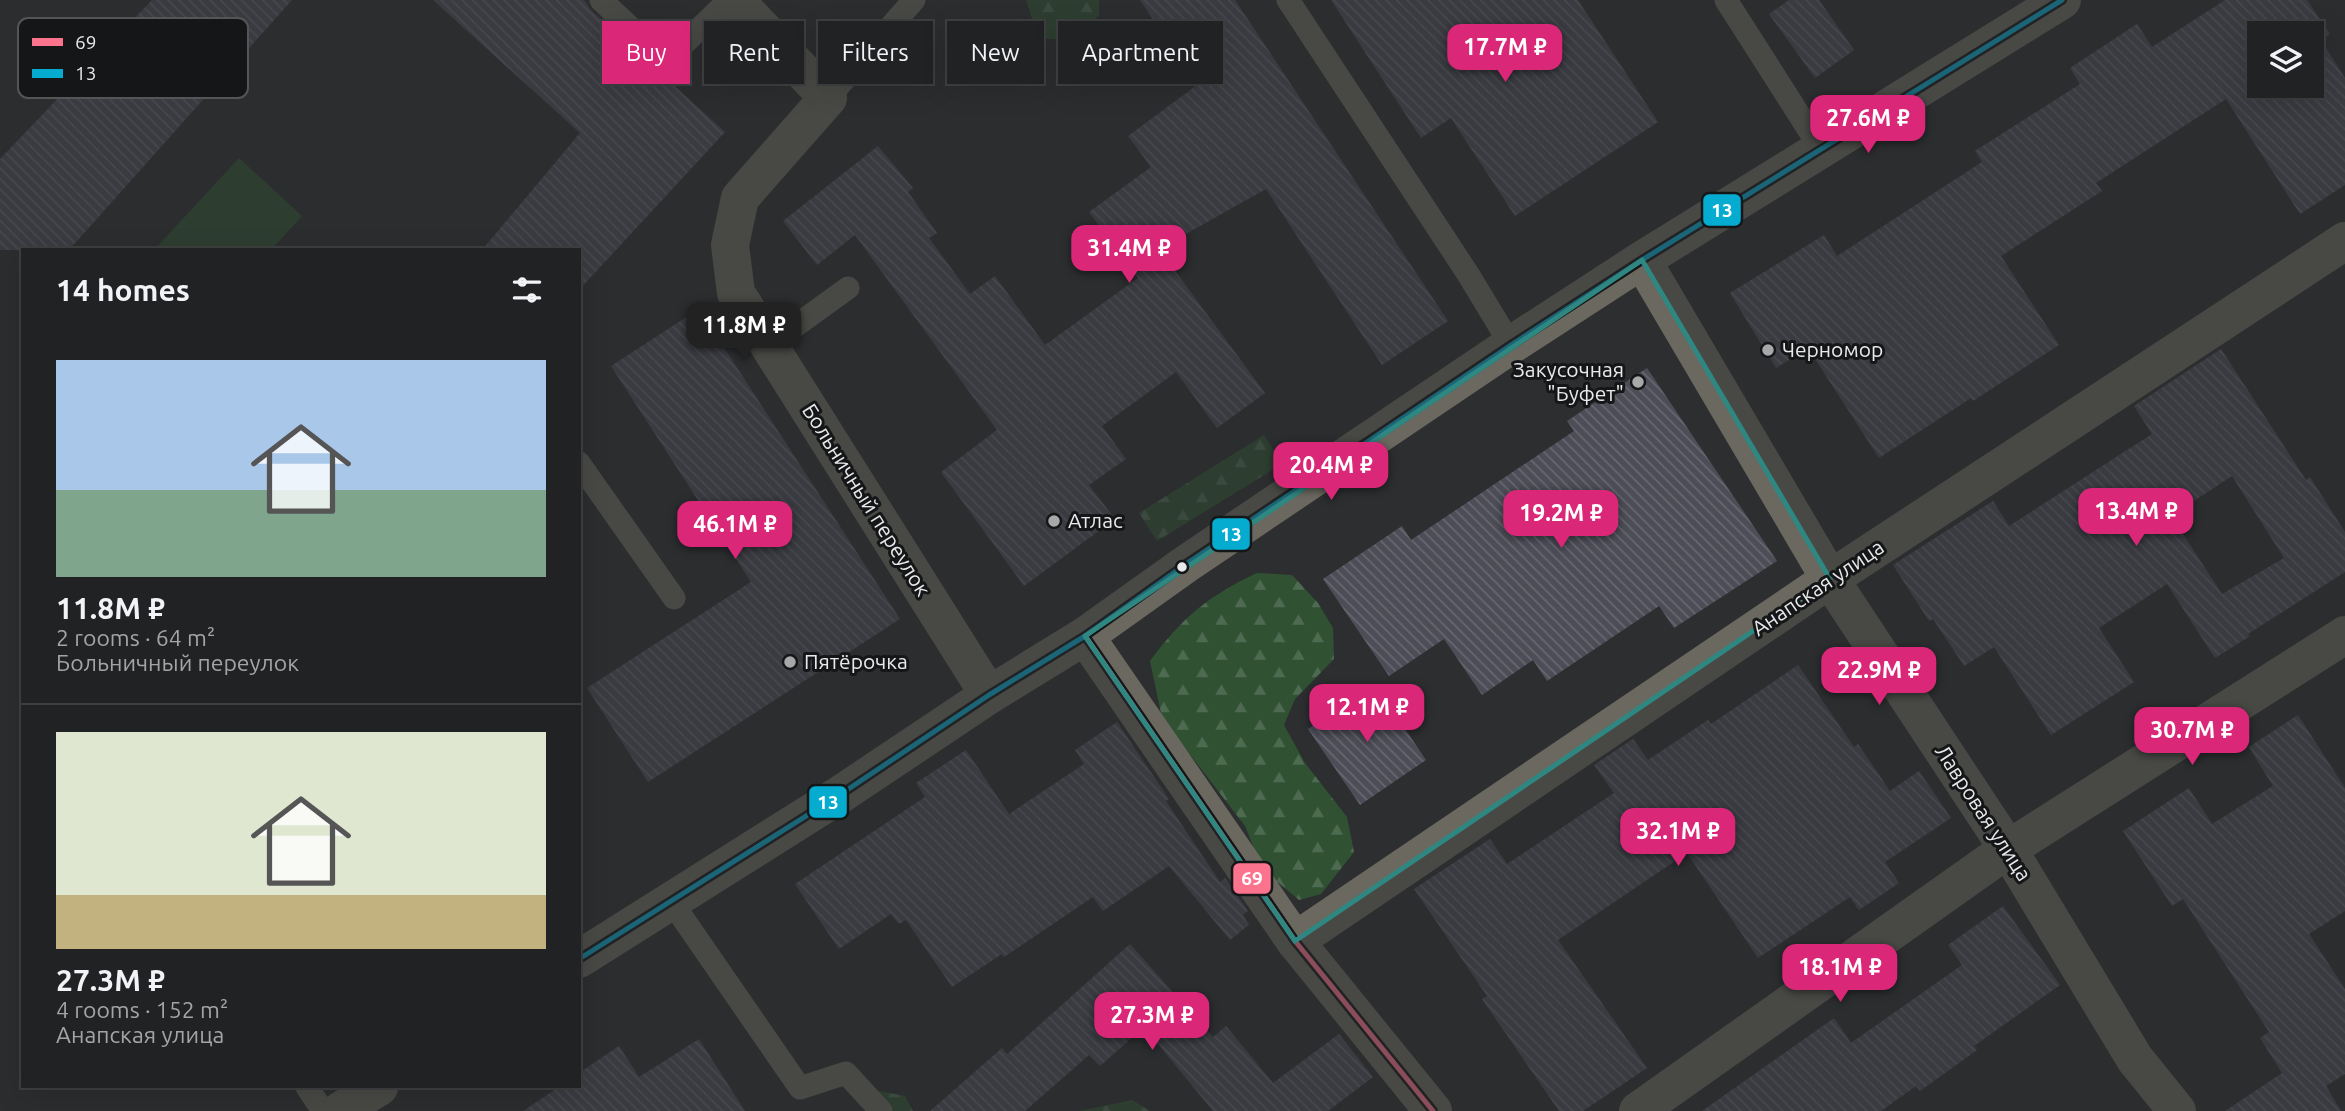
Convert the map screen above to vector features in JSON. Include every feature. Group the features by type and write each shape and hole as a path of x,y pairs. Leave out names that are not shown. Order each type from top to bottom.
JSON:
{"street":[{"path":"735,0 828,98"},
{"path":"581,959 1085,636 1186,564 1642,260 2062,0"},
{"name":"Больничный переулок","path":"828,98 740,198 730,246 736,293 989,695"},
{"name":"Анапская улица","path":"1295,941 1830,579 2345,241"},
{"name":"Лавровая улица","path":"1642,260 1830,579 2008,849 2135,1059 2177,1111"},
{"path":"1085,636 1295,941 1433,1111"},
{"path":"1638,1111 2008,849 2340,649"},
{"path":"340,1111 377,1088"}],"lane":[{"path":"601,0 666,61 729,0"},
{"path":"828,98 914,0"},
{"path":"1289,0 1468,274 1511,345"},
{"path":"1734,3 1821,149"},
{"path":"769,345 848,288"},
{"path":"581,466 674,598"},
{"path":"671,901 800,1088 846,1073 881,1111"},
{"path":"308,1088 323,1111"}],"highlighted area":[{"path":"1642,260 1830,579 1295,941 1085,636"}],"green space":[{"path":"1026,0 1099,0 1099,15 1094,21 1058,21 1058,40 1044,38 1044,21 1033,21"},
{"path":"239,158 302,216 273,248 156,248"},
{"path":"1264,435 1282,464 1157,541 1139,513"},
{"path":"1257,573 1292,575 1318,603 1333,628 1334,659 1295,699 1284,725 1305,763 1347,817 1354,852 1321,894 1299,900 1262,869 1245,826 1162,718 1150,661 1173,632 1197,610 1224,590"},
{"path":"879,1091 905,1096 913,1111 866,1111"},
{"path":"1132,1100 1150,1111 1079,1111"}],"building":[{"path":"152,0 292,0 248,49 248,18 135,18"},
{"path":"433,0 584,0 603,21 602,84 672,84 725,132 581,288 581,248 484,248 580,133"},
{"path":"1140,0 1235,0 1448,321 1382,365 1266,189 1159,249 1265,393 1217,428 1176,372 1102,426 1126,459 1089,485 1115,519 1024,586 941,472 997,430 855,235 817,265 783,221 878,146 913,188 908,192 937,233 929,238 970,294 995,276 1045,345 1138,278 1089,212 1151,167 1128,136 1196,84 1223,84 1223,21 1154,21"},
{"path":"1331,0 1578,0 1658,122 1515,216 1451,118 1421,138"},
{"path":"1789,0 1819,0 1854,50 1815,78 1769,14"},
{"path":"2225,0 2307,0 2321,21 2247,21 2247,98 2324,98 2324,45 2345,78 2345,185 2300,214 2226,99 2096,183 2102,191 2001,256 2059,345 1879,458 1808,348 1776,368 1730,293 1824,235 1837,256 1982,162 1975,151 2080,84 2070,68 2137,24 2152,47"},
{"path":"2324,25 2330,34 2324,38"},
{"path":"58,98 205,98 71,248 0,250 0,159"},
{"path":"699,309 900,619 648,782 587,688 751,582 611,366"},
{"path":"2221,349 2306,480 2310,477 2345,532 2345,572 2215,658 2167,584 2099,628 2134,682 2051,735 1994,647 1964,666 1933,619 1929,621 1893,565 1993,501 2009,526 2152,434 2134,406","holes":["2232,476 2284,558 2222,594 2171,516"]},
{"path":"1647,368 1777,561 1674,628 1659,606 1547,681 1533,660 1482,695 1444,639 1389,676 1323,579 1402,526 1411,540 1574,431 1567,421"},
{"path":"1798,665 1854,747 1858,744 1890,791 1919,771 1951,818 1885,862 1899,883 1859,910 1850,897 1758,958 1687,853 1558,940 1647,1068 1583,1111 1559,1111 1482,999 1487,996 1414,889 1490,839 1507,864 1614,793 1594,765 1633,739 1648,760 1708,720 1711,724"},
{"path":"1375,684 1426,760 1360,805 1308,729"},
{"path":"2298,715 2345,788 2345,911 2309,934 2345,989 2345,1074 2326,1086 2341,1111 2225,1111 2282,1073 2260,1038 2269,1032 2183,899 2172,906 2123,831 2189,788 2212,824 2273,786 2249,747"},
{"path":"1117,722 1220,882 1225,878 1248,911 1243,915 1249,925 1230,940 1169,866 1103,911 1093,897 1004,957 1002,954 952,987 906,920 899,924 891,914 839,949 795,884 925,797 916,783 966,750 1009,814 1084,764 1075,750"},
{"path":"2003,906 2060,985 1974,1046 1977,1050 1920,1091 1916,1086 1881,1111 1702,1111 1834,1018 1851,1043 1962,965 1948,945"},
{"path":"1130,944 1213,1037 1226,1026 1273,1083 1339,1034 1373,1077 1328,1111 1213,1111 1144,1027 1100,1066 1089,1055 1025,1111 930,1111 1002,1048 1007,1054"},
{"path":"699,1039 745,1111 523,1111 558,1088 581,1088 581,1072 619,1046 639,1077"}],"transit line":[{"name":"13","path":"581,958 1085,636 1186,564 1642,260 2062,0"},
{"name":"69","path":"1085,636 1295,941 1433,1111"}],"place":[{"name":"Черномор","path":"1768,350"},
{"name":"Закусочная \"Буфет\"","path":"1638,382"},
{"name":"Атлас","path":"1054,521"},
{"name":"Пятёрочка","path":"790,662"}]}
